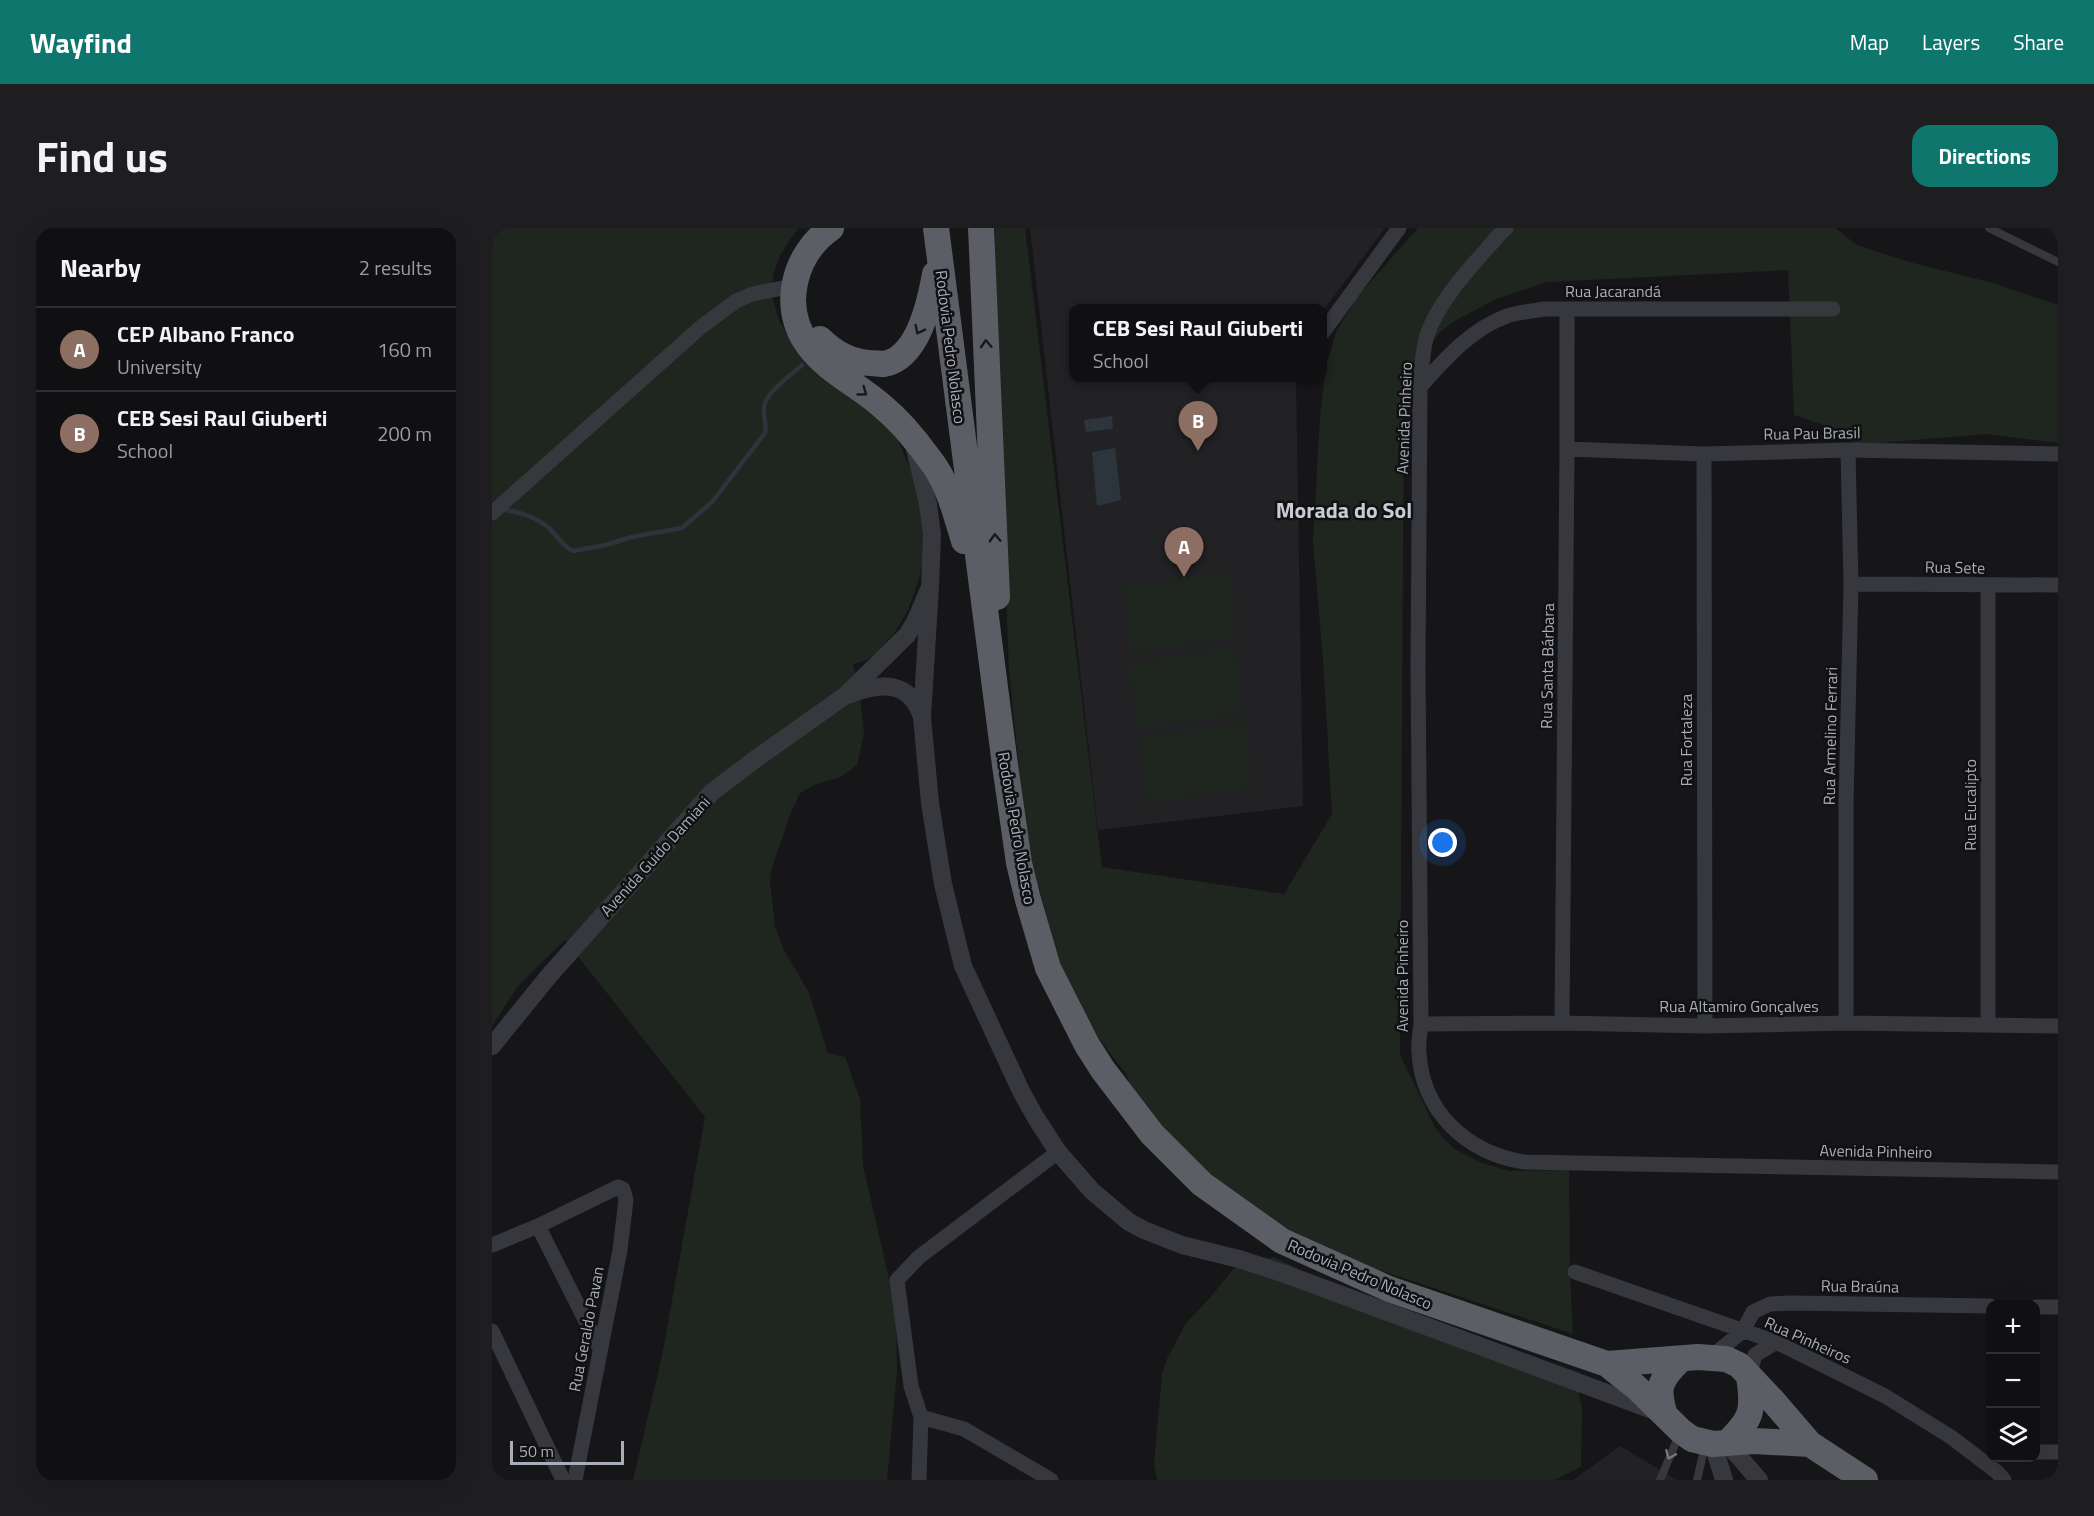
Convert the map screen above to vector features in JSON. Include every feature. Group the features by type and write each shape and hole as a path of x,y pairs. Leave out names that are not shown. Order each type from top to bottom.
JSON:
{"highway":[{"path":"831,228 823,233 803,258 793,286 795,318 808,345 825,363 883,406 913,439 942,477 983,598"},
{"path":"850,228 831,243 816,261 807,278 803,296 806,315 814,333 828,348 859,363 884,364 894,360 912,343 922,326 929,304 939,253"},
{"name":"Rodovia Pedro Nolasco","path":"936,228 1019,863 1048,968 1087,1045 1152,1134 1202,1184 1282,1241 1389,1290 1607,1364 1636,1387 1692,1439 1715,1444"},
{"path":"981,228 1005,765"},
{"name":"Rodovia Pedro Nolasco","path":"1607,1364 1712,1356 1726,1359 1739,1365 1810,1444 1865,1480"},
{"path":"1673,1423 1659,1391 1663,1377 1681,1359"},
{"path":"1715,1444 1746,1423 1753,1401 1749,1376"},
{"path":"1715,1444 1754,1441 1810,1444"}],"street":[{"path":"1327,327 1399,228"},
{"name":"Avenida Pinheiro","path":"1506,228 1454,289 1432,323 1424,348 1420,387 1418,679 1421,1024 1419,1051 1426,1088 1442,1116 1468,1142 1495,1156 1524,1162 2058,1172"},
{"path":"492,513 701,327 736,301 752,294 793,286"},
{"name":"Rua Jacarandá","path":"1420,387 1453,350 1492,323 1526,312 1567,309 1833,309"},
{"name":"Rua Santa Bárbara","path":"1562,1023 1567,309"},
{"name":"Avenida Guido Damiani","path":"492,1046 548,977 712,792 846,696 907,635 930,587 932,535 924,485 913,439"},
{"name":"Rua Pau Brasil","path":"1567,448 1704,454 1848,450 2058,454"},
{"name":"Rua Armelino Ferrari","path":"1846,1023 1846,805 1851,584 1848,450"},
{"name":"Rua Fortaleza","path":"1704,454 1705,1026"},
{"name":"Rua Sete","path":"1851,584 2058,585"},
{"name":"Rua Eucalipto","path":"1988,586 1988,1024"},
{"path":"930,587 922,717 930,803 943,884 963,966 1021,1090 1058,1152 1099,1197 1129,1222 1144,1230 1182,1245 1239,1259 1285,1274 1673,1423"},
{"name":"Avenida Guido Damiani","path":"846,696 871,686 900,689 911,696 922,717"},
{"name":"Rua Altamiro Gonçalves","path":"1421,1024 1562,1023 1705,1026 1846,1023 2058,1026"},
{"path":"919,1480 921,1417 911,1386 897,1280 919,1257 1058,1152"},
{"name":"Rua Geraldo Pavan","path":"538,1226 618,1187 623,1189 626,1200 624,1220 575,1480"},
{"path":"492,1245 538,1226 600,1349"},
{"name":"Rua Pinheiros","path":"1575,1272 1776,1342 1885,1396 1951,1437 1997,1472 2004,1480"},
{"name":"Rua Braúna","path":"1712,1356 1743,1331 1753,1312 1770,1304 1986,1306"},
{"path":"2040,1307 2058,1307"},
{"path":"492,1330 563,1480"},
{"path":"1749,1376 1755,1355 1776,1342"},
{"path":"921,1417 964,1429 1052,1480"},
{"path":"1715,1444 1724,1480"},
{"path":"1715,1444 1759,1480"},
{"path":"1971,1452 1986,1452"},
{"path":"2040,1452 2058,1452"}],"lane":[{"path":"1989,228 2058,262"},
{"path":"1660,1480 1673,1423"},
{"path":"1697,1480 1715,1444"}],"shaded area":[{"path":"492,228 798,228 780,255 773,275 772,296 779,321 801,351 873,408 896,436 917,484 925,551 920,576 909,608 896,631 878,651 867,660 853,664 864,734 857,765 841,777 816,784 800,793 790,815 772,868 770,881 775,927 783,948 809,993 828,1053 845,1057 860,1099 863,1166 896,1308 897,1372 887,1480 633,1480 662,1356 705,1117 565,940 518,986 492,1026"},
{"path":"995,228 1025,228 1102,867 1284,894 1332,814 1323,659 1313,542 1320,416 1324,382 1327,382 1327,364 1336,332 1357,297 1418,228 1835,228 1857,245 1909,262 1993,283 2058,305 2058,443 1987,434 1853,445 1853,435 1794,415 1788,270 1547,282 1499,298 1456,320 1441,331 1416,362 1404,388 1400,1055 1434,1125 1455,1149 1482,1163 1510,1171 1569,1170 1573,1334 1358,1263 1304,1240 1217,1191 1134,1095 1126,1074 1093,1031 1059,962 1037,897 1026,836 1009,671 995,295"},
{"path":"1030,228 1385,228 1327,306 1069,304 1069,382 1296,382 1303,806 1098,830"},
{"path":"1112,416 1113,429 1086,432 1084,420"},
{"path":"1115,448 1121,500 1097,506 1092,452"},
{"path":"1230,571 1236,636 1132,654 1122,587"},
{"path":"1236,647 1241,713 1138,731 1128,663"},
{"path":"1246,721 1251,787 1148,804 1138,737"},
{"path":"1274,1257 1335,1287 1460,1334 1579,1372 1584,1376 1578,1389 1582,1409 1581,1467 1554,1480 1157,1480 1154,1464 1162,1374 1167,1359 1186,1323 1240,1261 1246,1264"},
{"path":"1620,1446 1677,1480 1573,1480"}],"waterway":[{"path":"506,510 539,521 573,551 682,528 712,502 765,433 765,403 779,385 802,365"}],"place":[{"name":"CEB Sesi Raul Giuberti","path":"1198,451"},
{"name":"CEP Albano Franco","path":"1184,577"}],"district":[{"name":"Morada do Sol","path":"1344,510"}]}
